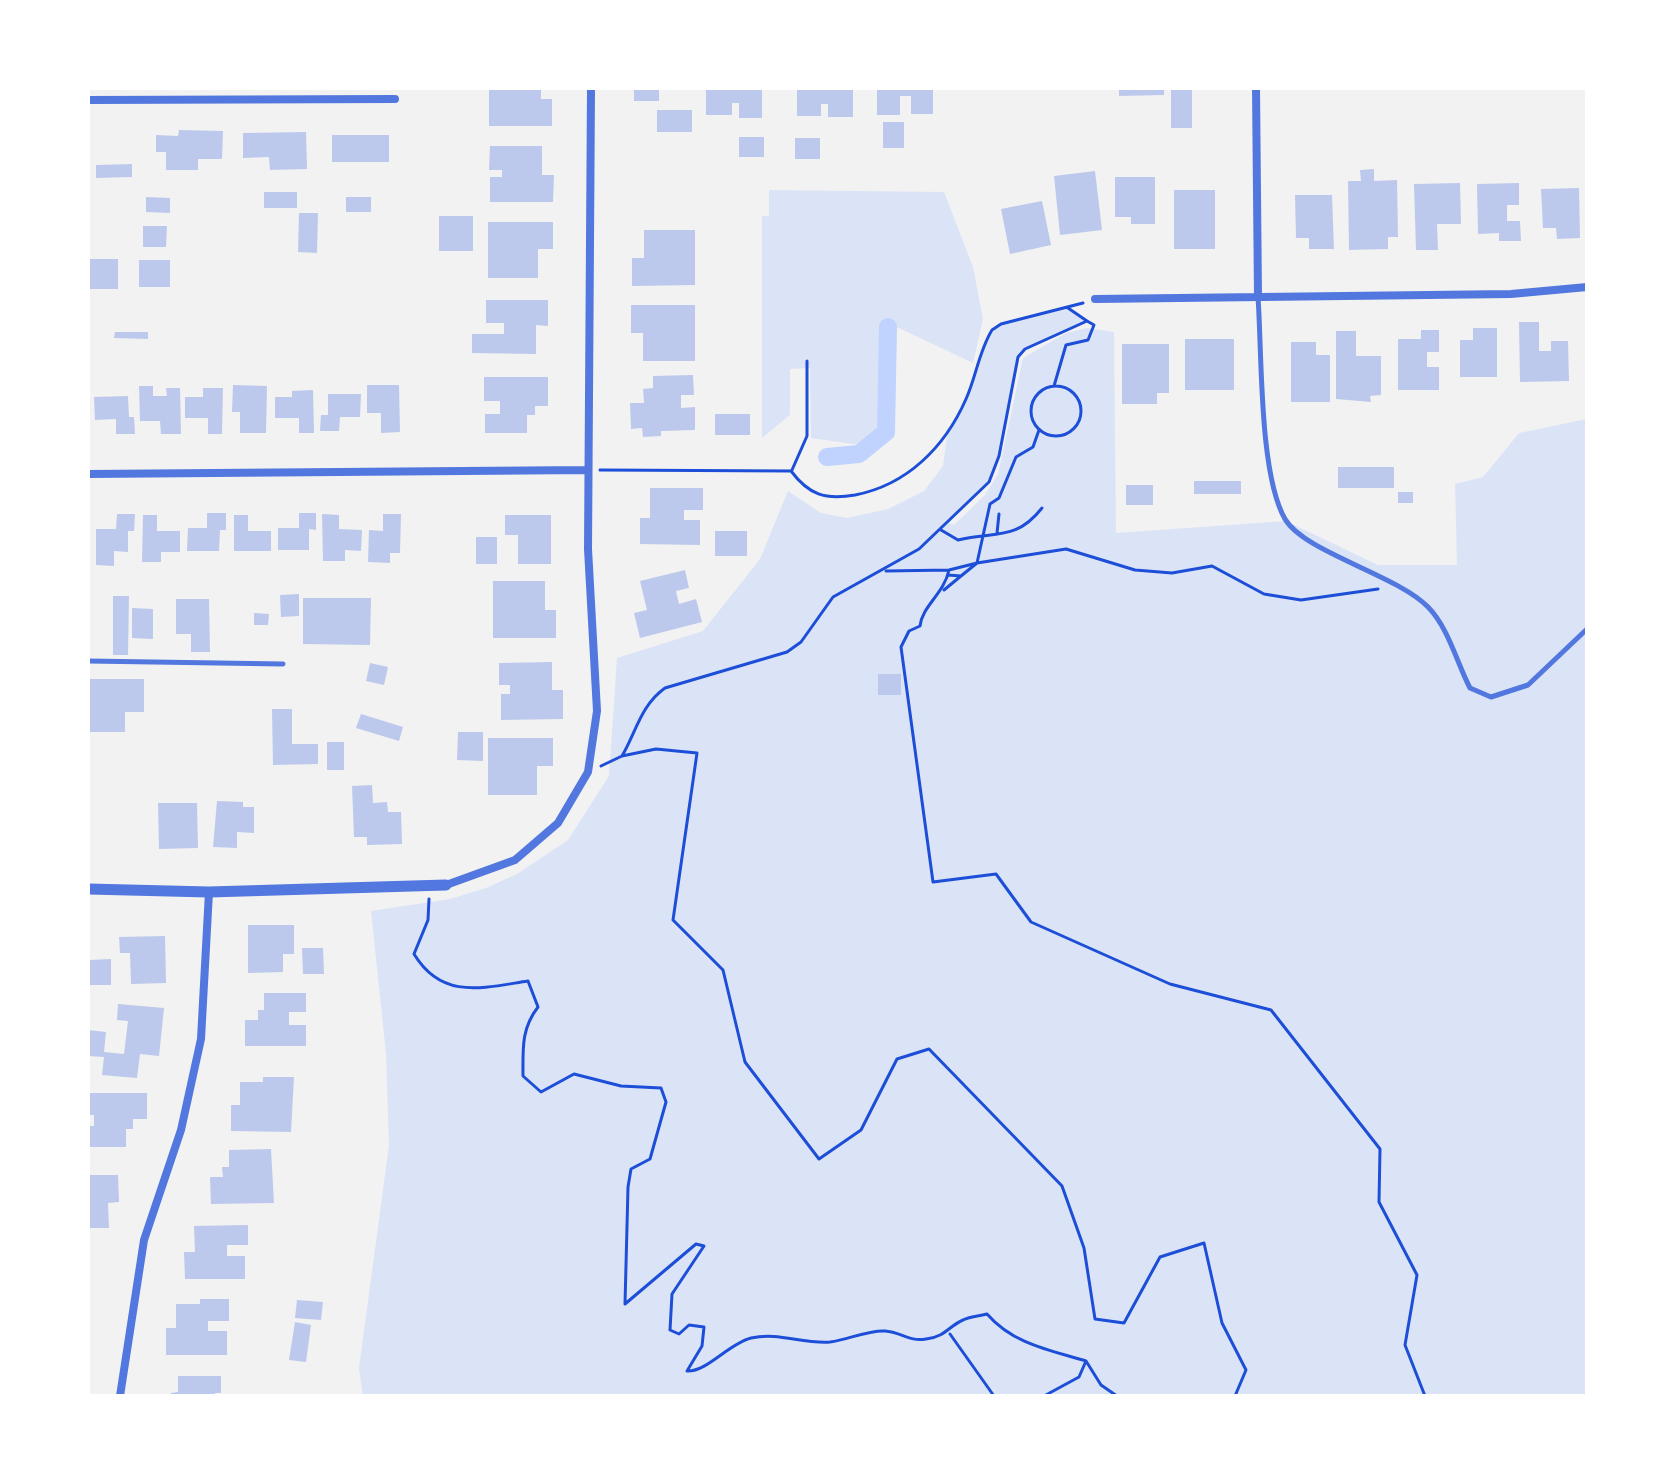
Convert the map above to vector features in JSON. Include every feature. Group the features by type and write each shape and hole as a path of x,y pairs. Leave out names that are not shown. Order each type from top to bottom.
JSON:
{"street":[{"path":"88,889 209,892 446,885 515,860 558,823 588,772 597,711 588,549 591,88"},
{"path":"1256,88 1258,297"},
{"path":"88,100 395,99"},
{"path":"1095,299 1511,294 1587,287"},
{"path":"88,474 588,470"},
{"path":"120,1396 144,1240 181,1130 201,1039 209,892"}],"lane":[{"path":"1258,297 1269,481 1286,521 1319,545 1389,581 1431,610 1470,688 1491,697 1528,685 1587,629"},
{"path":"88,661 283,664"}],"path":[{"path":"791,471 806,490 836,498 868,492 910,473 947,436 992,330 1001,324 1095,299"},
{"path":"1054,386 1066,345 1088,340 1094,325 1068,308"},
{"path":"622,756 645,707 655,695 665,688 787,652 801,642 833,597 886,571 941,530 980,493 995,469 1018,357 1025,349 1087,321"},
{"path":"791,471 807,436 807,361"},
{"path":"1054,386 1075,394 1080,404 1080,420 1073,430 1062,436 1049,436 1039,430 1032,420 1032,401 1039,392 1054,386"},
{"path":"1039,430 1033,447 1016,457 999,498 990,504 977,563 944,590 922,615 920,626 909,631 901,647 933,882 996,874 1031,922 1170,984 1271,1010 1380,1149 1379,1202 1417,1275 1405,1345 1425,1396"},
{"path":"588,470 791,471"},
{"path":"941,530 958,540 984,533 1017,532 1028,526 1042,508"},
{"path":"997,533 999,514"},
{"path":"948,572 977,563 1066,549 1135,570 1172,573 1212,566 1264,594 1301,600 1384,588 1389,581"},
{"path":"886,571 948,572 961,576"},
{"path":"944,590 948,572"},
{"path":"588,772 622,756 656,749 697,753 673,920 723,970 745,1062 819,1159 861,1130 897,1059 929,1049 1062,1186 1084,1248 1095,1319 1124,1323 1160,1257 1204,1243 1222,1323 1246,1370 1235,1396"},
{"path":"430,885 428,920 414,954 427,975 447,984 475,989 528,981 538,1007 528,1020 523,1039 523,1076 541,1092 574,1074 621,1086 661,1088 666,1102 650,1159 631,1169 625,1304 696,1244 704,1246 672,1294 670,1330 679,1334 689,1325 704,1327 702,1346 687,1371 696,1372 731,1344 778,1334 788,1340 830,1342 882,1331 905,1340 928,1339 949,1332 961,1320 987,1314 1003,1333 1031,1345 1086,1361 1101,1385 1117,1396"},
{"path":"949,1332 994,1396"},
{"path":"1044,1396 1079,1377 1086,1361"}],"shaded area":[{"path":"769,190 944,192 973,267 983,319 973,363 886,322 879,328 880,425 860,445 811,438 810,368 790,369 790,415 762,438 762,216 769,216"},
{"path":"1068,308 1087,321 1025,348 1018,357 999,456 989,482 949,523 954,525 985,495 998,474 1023,358 1066,333 1087,328 1114,332 1116,533 1286,521 1378,565 1457,565 1455,484 1483,477 1519,433 1587,419 1587,1396 363,1396 359,1368 389,1145 386,1054 371,911 450,899 486,888 517,874 568,840 609,776 617,658 703,631 760,559 788,491 821,513 847,518 888,509 924,491 943,466 947,436 966,398 988,337 1001,324"}],"building":[{"path":"489,88 541,88 541,99 552,99 552,126 489,126"},
{"path":"634,88 659,88 659,101 634,101"},
{"path":"706,88 762,88 762,118 739,118 739,103 732,103 732,115 706,115"},
{"path":"797,88 853,88 853,117 828,117 828,104 821,104 821,116 797,116"},
{"path":"877,88 933,88 933,114 911,114 911,96 900,96 900,115 877,115"},
{"path":"1119,88 1164,88 1164,95 1119,96"},
{"path":"1171,88 1192,88 1192,128 1171,128"},
{"path":"657,110 692,110 692,132 657,132"},
{"path":"883,122 904,122 904,148 883,148"},
{"path":"179,130 223,131 222,159 198,159 198,170 166,170 166,152 156,152 156,135 178,136"},
{"path":"306,132 307,169 270,170 269,157 243,158 243,133"},
{"path":"332,135 389,135 389,162 332,162"},
{"path":"739,137 764,137 764,157 739,157"},
{"path":"795,138 820,138 820,159 795,159"},
{"path":"490,146 542,146 542,175 554,175 553,202 490,202 490,177 502,177 502,170 489,170"},
{"path":"132,164 132,177 96,178 96,165"},
{"path":"1374,169 1374,181 1397,180 1398,237 1388,237 1388,249 1349,250 1348,181 1361,181 1360,170"},
{"path":"1095,171 1102,230 1060,235 1054,176"},
{"path":"1115,177 1155,177 1155,224 1131,224 1131,217 1115,217"},
{"path":"1460,183 1461,224 1437,224 1438,250 1416,250 1414,184"},
{"path":"1519,183 1519,205 1507,205 1507,221 1520,221 1521,241 1499,241 1499,233 1478,234 1477,184"},
{"path":"1579,188 1580,238 1557,239 1556,228 1543,228 1541,189"},
{"path":"1174,190 1215,190 1215,249 1174,249"},
{"path":"264,192 297,192 297,208 264,208"},
{"path":"1295,195 1332,195 1334,249 1309,249 1309,238 1296,238"},
{"path":"146,197 170,198 170,213 146,212"},
{"path":"346,197 371,197 371,212 346,212"},
{"path":"1042,201 1051,245 1010,254 1001,209"},
{"path":"299,213 318,213 317,253 298,252"},
{"path":"439,216 473,216 473,251 439,251"},
{"path":"488,222 553,222 553,249 538,249 538,278 488,278"},
{"path":"143,226 167,226 166,247 143,247"},
{"path":"644,230 695,230 695,285 632,286 632,258 644,258"},
{"path":"89,259 118,259 118,289 88,289"},
{"path":"139,260 170,260 170,287 139,287"},
{"path":"486,300 548,300 548,326 536,325 536,354 472,353 472,334 504,334 504,323 486,323"},
{"path":"631,305 695,305 695,361 643,361 643,333 631,333"},
{"path":"1519,322 1539,322 1539,351 1551,351 1551,341 1568,341 1569,381 1520,382"},
{"path":"1473,328 1497,328 1497,377 1460,377 1460,340 1473,340"},
{"path":"1421,330 1439,330 1439,352 1427,352 1427,367 1439,367 1439,390 1398,390 1398,339 1421,339"},
{"path":"1336,331 1356,331 1356,356 1381,356 1381,395 1370,396 1371,402 1336,399"},
{"path":"115,332 148,332 148,339 114,338"},
{"path":"1185,339 1234,339 1234,390 1185,390"},
{"path":"1291,342 1316,342 1316,355 1330,355 1330,402 1291,402"},
{"path":"1122,344 1169,344 1169,393 1157,393 1157,404 1122,404"},
{"path":"693,375 694,395 681,395 681,408 695,407 695,430 661,431 661,436 643,437 642,428 631,429 630,403 644,403 643,389 653,388 653,376"},
{"path":"484,377 548,377 548,406 535,406 535,415 527,415 527,433 485,433 485,414 500,414 500,401 484,401"},
{"path":"233,385 267,386 266,433 240,433 240,412 232,412"},
{"path":"367,385 399,385 400,432 381,433 381,413 367,413"},
{"path":"139,386 153,386 153,396 167,396 166,388 180,388 181,434 161,434 160,421 140,421"},
{"path":"203,388 223,388 222,434 208,434 208,418 185,418 185,397 203,397"},
{"path":"313,390 314,433 299,433 299,418 275,418 275,397 292,397 292,391"},
{"path":"328,394 361,394 360,417 340,417 339,431 320,431 321,415 328,415"},
{"path":"128,396 129,417 134,417 135,434 116,434 116,419 95,420 94,397"},
{"path":"715,414 750,414 750,435 715,435"},
{"path":"1338,467 1394,467 1394,488 1338,488"},
{"path":"1194,481 1241,481 1241,494 1194,494"},
{"path":"1126,485 1153,485 1153,505 1126,505"},
{"path":"650,488 703,488 703,510 684,510 684,520 700,520 700,545 640,544 640,518 650,518"},
{"path":"1398,492 1413,492 1413,503 1398,503"},
{"path":"207,513 226,513 226,530 220,530 219,551 187,551 188,528 207,528"},
{"path":"299,513 316,513 316,530 309,529 309,550 278,550 278,528 299,528"},
{"path":"117,514 135,514 134,531 128,531 128,552 114,551 114,566 96,565 96,529 116,529"},
{"path":"322,514 339,515 339,529 362,530 361,551 345,550 345,561 323,561"},
{"path":"383,514 401,514 400,553 390,553 390,563 368,562 369,530 383,531"},
{"path":"143,515 157,515 157,531 180,531 180,552 161,552 161,562 142,562"},
{"path":"234,515 248,515 248,531 271,531 271,551 234,551"},
{"path":"505,515 551,515 551,564 518,564 518,535 505,535"},
{"path":"715,531 747,531 747,556 715,556"},
{"path":"476,537 497,537 497,564 476,564"},
{"path":"685,570 689,588 676,591 679,604 696,599 702,622 640,638 634,613 647,610 640,581"},
{"path":"493,581 545,581 545,610 556,610 556,638 493,638"},
{"path":"299,594 299,616 281,617 280,595"},
{"path":"113,596 129,596 128,655 113,655"},
{"path":"303,598 371,598 370,645 303,644"},
{"path":"176,599 209,599 210,652 191,652 191,634 176,634"},
{"path":"132,608 153,609 153,639 132,638"},
{"path":"254,613 269,614 268,625 254,625"},
{"path":"552,662 552,690 563,690 563,719 501,720 501,694 510,694 510,685 499,685 499,663"},
{"path":"370,663 388,667 384,685 366,681"},
{"path":"878,674 901,674 901,695 878,695"},
{"path":"89,679 144,679 144,712 125,712 125,732 88,732"},
{"path":"272,709 292,709 292,744 318,744 318,764 273,765"},
{"path":"361,714 403,727 399,741 356,728"},
{"path":"458,732 483,732 483,761 457,760"},
{"path":"488,738 553,738 553,766 537,766 537,795 488,795"},
{"path":"327,742 344,742 344,770 327,770"},
{"path":"372,785 373,803 387,802 388,812 401,812 402,844 367,845 367,837 354,837 352,786"},
{"path":"217,801 243,802 243,807 254,807 254,833 237,832 237,848 213,847"},
{"path":"158,803 197,803 198,848 159,849"},
{"path":"248,925 294,925 294,954 283,954 283,972 248,973"},
{"path":"165,936 166,983 131,984 130,953 120,953 119,937"},
{"path":"302,948 323,948 324,974 303,974"},
{"path":"111,959 111,985 90,985 89,960"},
{"path":"264,993 306,993 306,1012 289,1012 289,1025 306,1025 306,1046 245,1046 245,1020 258,1020 258,1010 264,1010"},
{"path":"118,1004 164,1008 159,1056 140,1054 137,1078 102,1075 104,1057 88,1056 88,1030 106,1032 104,1052 124,1054 128,1021 117,1020"},
{"path":"263,1077 294,1077 291,1132 231,1131 231,1105 240,1105 240,1082 263,1082"},
{"path":"88,1093 147,1093 147,1119 133,1119 133,1129 126,1129 126,1147 88,1147 88,1126 94,1126 94,1115 88,1115"},
{"path":"271,1149 274,1203 211,1204 210,1177 223,1177 222,1167 229,1167 229,1150"},
{"path":"88,1175 118,1175 119,1202 108,1203 109,1228 88,1228"},
{"path":"248,1225 248,1245 227,1245 227,1256 245,1256 245,1279 185,1279 184,1252 195,1252 194,1226"},
{"path":"200,1299 229,1299 229,1321 208,1321 208,1331 227,1331 227,1355 166,1355 166,1328 176,1328 176,1304 200,1304"},
{"path":"297,1300 323,1302 321,1320 295,1318"},
{"path":"295,1322 311,1325 306,1362 289,1360"},
{"path":"178,1376 221,1376 221,1393 215,1393 215,1396 171,1396 171,1393 178,1392"}],"waterway":[{"path":"827,457 859,454 886,432 888,327"}]}
